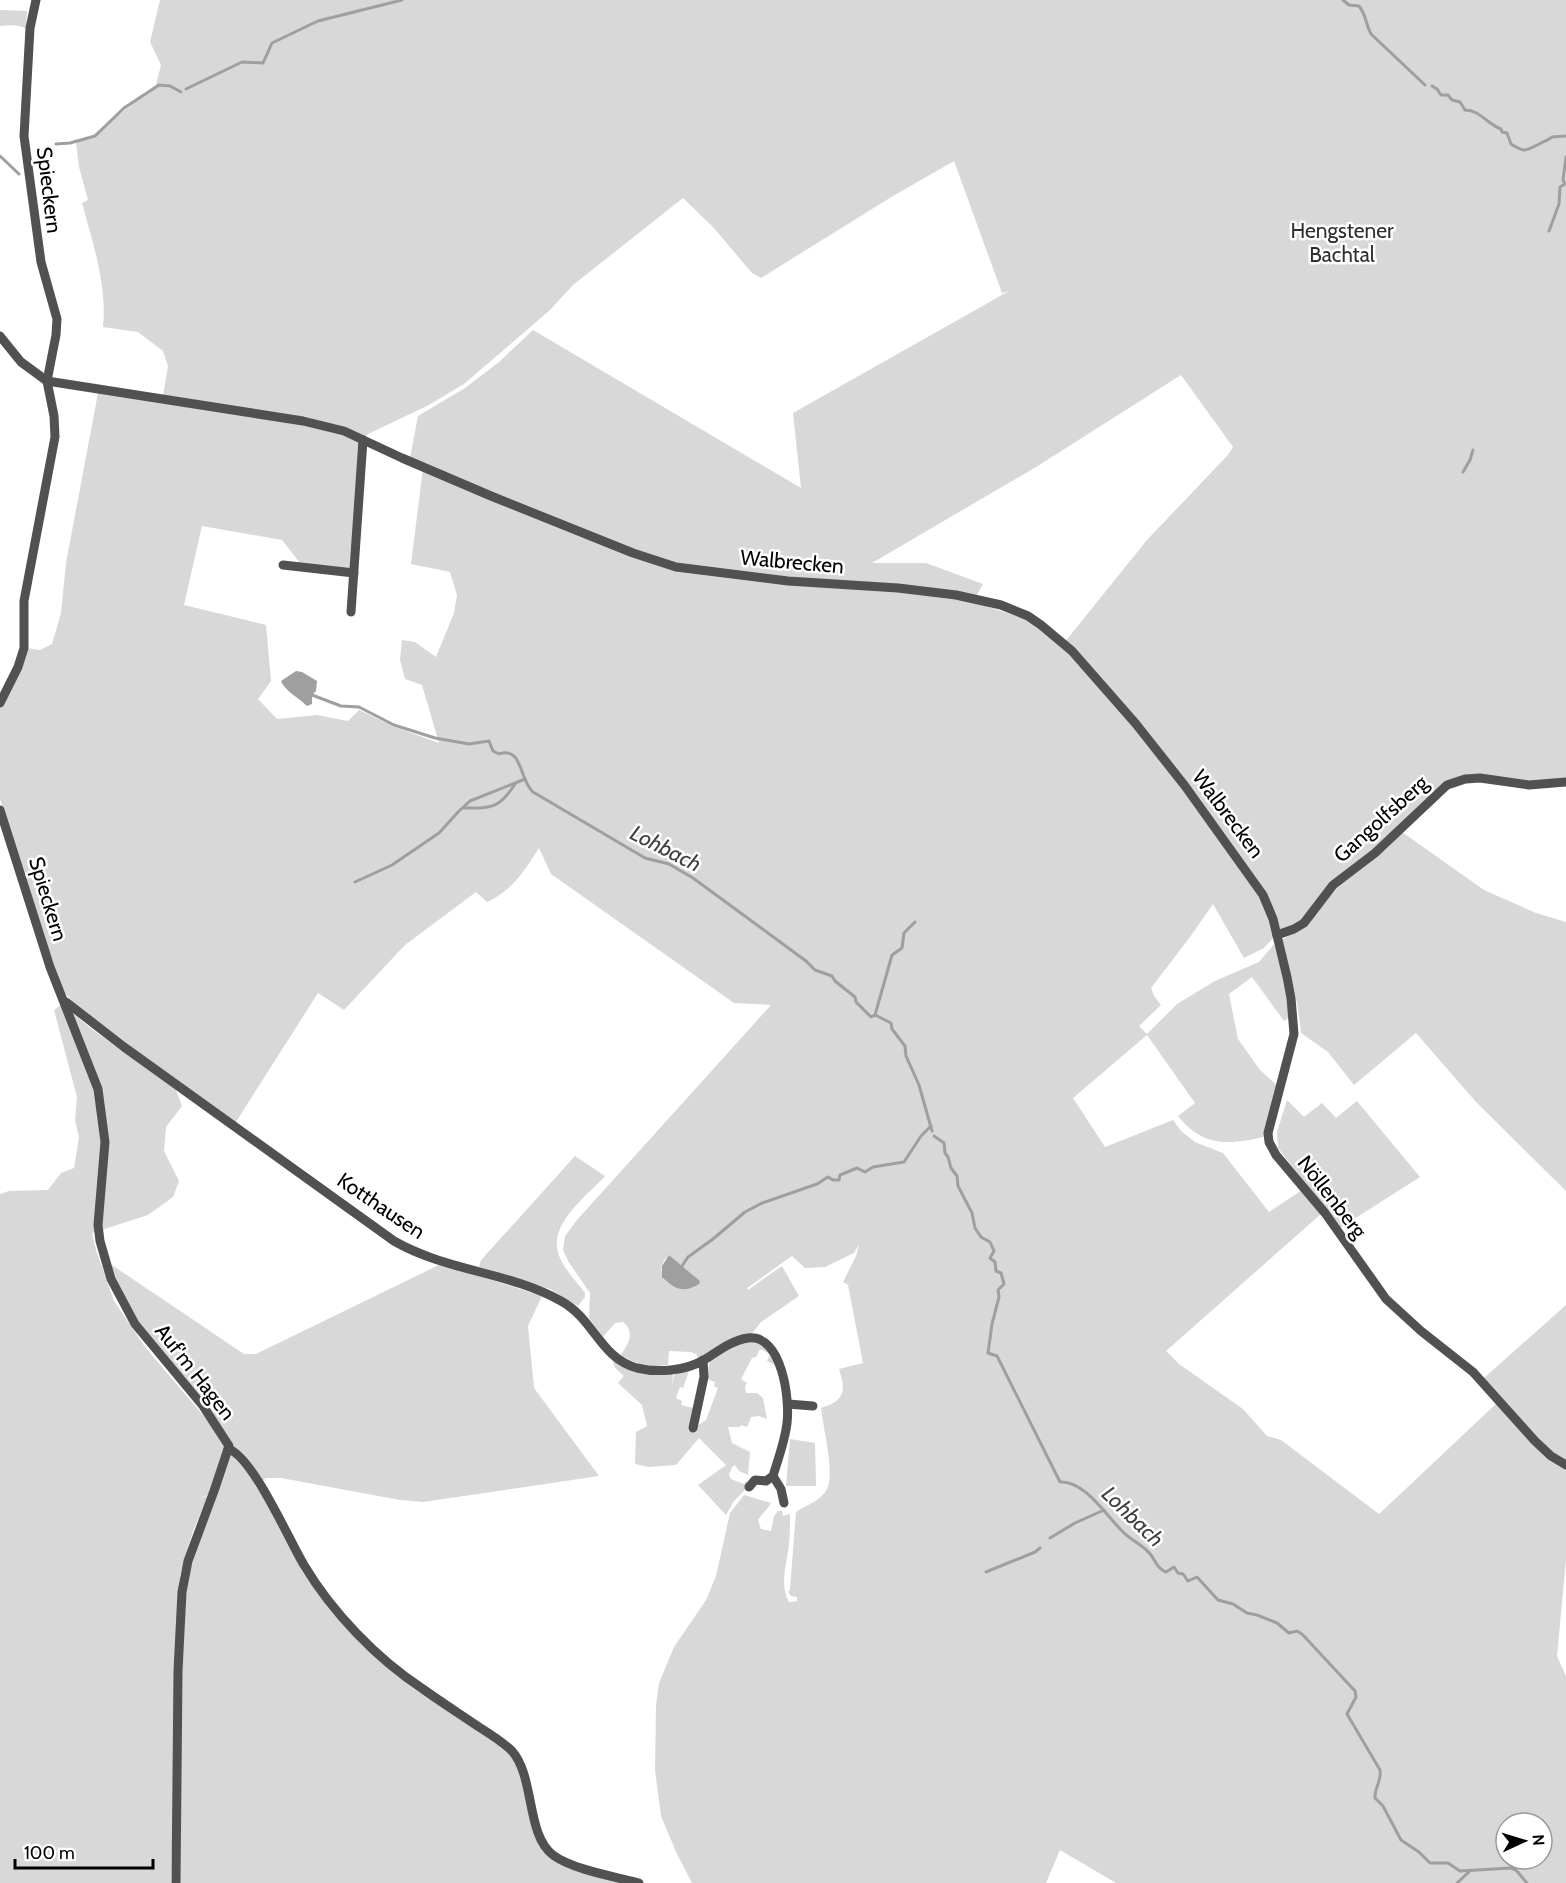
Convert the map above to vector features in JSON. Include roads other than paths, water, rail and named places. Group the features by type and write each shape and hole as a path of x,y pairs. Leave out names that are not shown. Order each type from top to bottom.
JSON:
{"street":[{"name":"Spieckern","path":"0,703 18,667 24,648 24,601 52,456 55,428 47,381 57,319 37,242 24,124 30,21 36,0"},
{"path":"0,336 21,362 47,381"},
{"name":"Walbrecken","path":"47,381 303,421 339,429 519,507 623,549 676,567 788,581 897,588 956,595 1001,605 1028,616 1072,651 1114,698 1185,786 1252,876"},
{"path":"351,612 363,440"},
{"path":"283,565 354,573"},
{"name":"Gangolfsberg","path":"1277,935 1304,923 1333,885 1376,854 1447,785 1464,779 1480,778 1529,784 1566,782"},
{"name":"Spieckern","path":"0,810 50,967 63,998"},
{"name":"Nöllenberg","path":"1252,876 1263,895 1277,935 1291,998 1294,1034 1268,1133 1272,1148 1281,1162 1325,1213 1386,1299 1421,1331 1473,1372 1544,1450 1566,1465"},
{"name":"Kotthausen","path":"63,998 76,1011 124,1047 408,1248 432,1258 526,1286 561,1301 587,1322 605,1348 631,1366 639,1369 663,1370 690,1367 741,1340 760,1339 770,1346 776,1358 783,1375 788,1404 786,1427 773,1476"},
{"name":"Auf'm Hagen","path":"63,998 95,1077 102,1108 104,1160 98,1225 100,1241 111,1279 135,1324 203,1406 228,1443 228,1449 188,1561 182,1592 178,1671 176,1883"},
{"path":"693,1428 704,1377 703,1360"},
{"path":"788,1404 813,1406"},
{"path":"228,1449 242,1457 261,1485 314,1581 340,1614 394,1668 494,1737 517,1757 539,1836 547,1850 563,1862 639,1883"},
{"path":"749,1487 755,1480 766,1481 773,1476 781,1489 784,1503"}],"waterway":[{"path":"186,89 242,62 263,63 272,43 318,21 402,0"},
{"path":"1343,0 1349,5 1359,6 1371,34 1425,85"},
{"path":"56,144 70,143 95,136 124,108 159,85 170,86 181,92"},
{"path":"1432,86 1441,95 1448,95 1452,100 1460,102 1465,110 1475,112 1501,129 1502,132 1507,133 1511,144 1519,149 1528,149 1552,137 1566,136"},
{"path":"0,156 19,174"},
{"path":"1549,231 1559,204 1560,187 1565,184 1563,180 1566,157"},
{"path":"1463,472 1473,450"},
{"name":"Lohbach","path":"312,695 341,706 359,707 394,725 435,738 469,744 489,741 493,751 499,754 507,753 517,759 533,792 645,858 669,864 693,878 815,970 832,976 855,997 856,1002 871,1017 875,1015 891,1023 892,1029 905,1046 906,1056 919,1085 932,1131"},
{"path":"355,882 392,865 439,833 470,801 525,779"},
{"path":"463,808 481,808 499,803 515,784"},
{"path":"875,1015 892,955 902,948 904,933 915,922"},
{"path":"682,1266 688,1257 745,1212 762,1203 817,1184 828,1177 839,1180 840,1175 857,1168 865,1172 873,1167 904,1162 921,1136 931,1126"},
{"name":"Lohbach","path":"934,1136 944,1143 945,1153 972,1213 975,1228 981,1237 990,1242 994,1251 990,1258 995,1262 996,1271 1001,1273 1004,1284 998,1290 999,1297 988,1353 997,1356 1060,1482 1069,1483 1086,1492 1125,1534 1148,1551 1163,1571 1166,1572 1174,1567 1188,1581 1197,1577 1218,1600 1277,1623 1289,1633 1297,1631 1302,1634 1355,1691 1356,1697 1347,1714 1380,1770 1375,1798 1383,1806 1401,1840 1430,1863 1448,1863 1460,1871 1511,1868 1516,1870 1527,1883"},
{"path":"1050,1538 1075,1523 1104,1510"},
{"path":"986,1572 1040,1548"},
{"path":"1457,1883 1469,1872"}],"park label":[{"name":"Hengstener Bachtal","path":"1342,243"}]}
